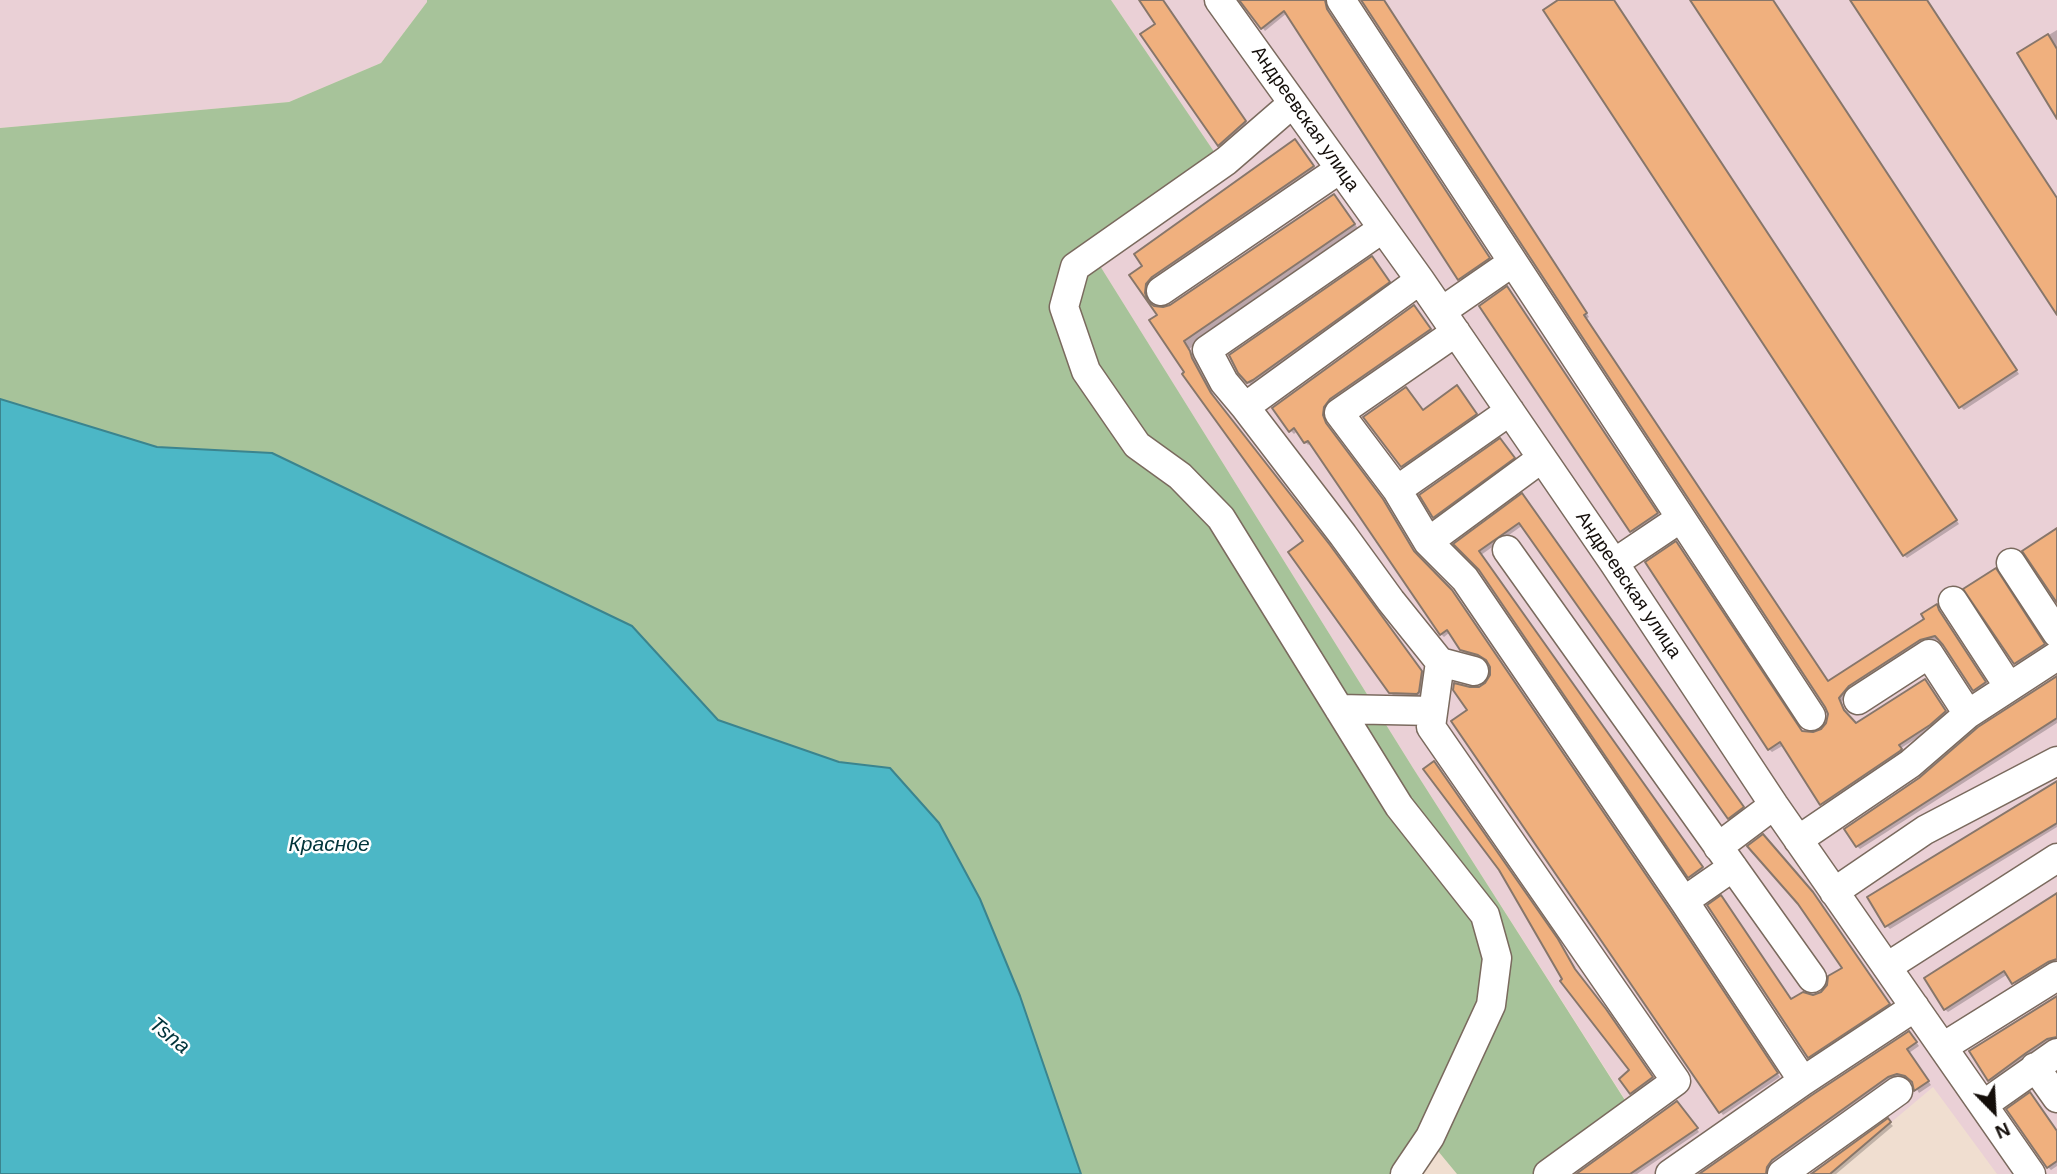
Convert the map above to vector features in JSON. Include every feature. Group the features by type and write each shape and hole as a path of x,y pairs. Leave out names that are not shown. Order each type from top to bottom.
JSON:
{"street":[{"name":"Андреевская улица","path":"1219,0 1420,280 1614,563 1774,805 2031,1174"},
{"path":"1341,0 1811,716"},
{"path":"1293,103 1226,161 1075,267 1064,307 1086,372 1137,445 1180,476 1221,518 1399,806 1485,915 1497,958 1491,1005 1430,1137 1405,1174"},
{"path":"1161,291 1340,169"},
{"path":"1382,229 1207,349 1224,382 1440,662 1474,671"},
{"path":"1513,262 1449,322 1339,413 1397,491 1428,542 1465,579 1684,901 1802,1081"},
{"path":"1245,407 1420,280"},
{"path":"1397,491 1510,411"},
{"path":"1428,542 1542,458"},
{"path":"1614,563 1681,518"},
{"path":"1507,550 1812,978"},
{"path":"2011,563 2057,633"},
{"path":"1953,601 2009,687"},
{"path":"1858,700 1929,654 1968,714"},
{"path":"1798,840 1910,764 1968,714 2057,656"},
{"path":"1440,662 1431,727 1676,1081 1548,1174"},
{"path":"1339,709 1433,710"},
{"path":"1835,892 1925,830 2057,761"},
{"path":"1684,901 1774,805"},
{"path":"1887,967 2057,858"},
{"path":"1943,1047 2057,976"},
{"path":"1670,1174 1802,1081 1915,1007"},
{"path":"1983,1105 2046,1060 2057,1098"},
{"path":"1782,1174 1898,1091"}],"shaded area":[{"path":"0,0 427,2 381,63 289,102 0,128"},
{"path":"1111,0 2057,0 2057,1174 1997,1174 1933,1087 1830,1174 1552,1174 1635,1115 1413,768 1092,253 1219,159"}],"green space":[{"path":"427,0 1111,0 1219,159 1092,253 1413,768 1635,1116 1552,1174 1457,1174 1438,1151 1422,1174 1081,1174 1020,996 980,899 890,768 839,762 718,720 632,626 272,453 157,447 0,399 0,128 289,102 381,63"}],"water":[{"name":"Красное","path":"0,399 157,447 272,453 632,626 718,720 839,762 890,768 939,823 980,899 1020,996 1081,1174 0,1174"}],"building":[{"path":"1139,0 1163,0 1246,121 1218,146 1140,34 1155,24"},
{"path":"1239,0 1325,0 1327,9 1490,258 1458,280 1284,11 1261,29"},
{"path":"1361,0 1384,0 1587,313 1584,315 1828,681 1924,619 1921,614 1937,604 1986,682 1973,691 1935,636 1920,640 1849,686 1839,698 1844,710 1856,723 1925,679 1946,711 1899,745 1902,749 1900,751 1820,805 1780,742 1768,750 1645,562 1676,541 1802,731 1813,732 1821,729 1828,714 1825,707"},
{"path":"1558,0 1614,0 1957,520 1903,556 1543,10"},
{"path":"1690,0 1773,0 2017,370 1959,408"},
{"path":"1850,0 1927,0 2057,198 2057,315"},
{"path":"2048,34 2057,49 2057,119 2017,53"},
{"path":"1295,139 1314,166 1152,277 1146,284 1145,293 1154,306 1170,305 1334,194 1355,224 1184,341 1211,393 1330,545 1422,671 1417,694 1389,693 1288,552 1303,541 1182,374 1184,372 1149,320 1157,315 1129,275 1142,266 1134,254"},
{"path":"1372,256 1390,282 1247,383 1238,373 1229,355"},
{"path":"1507,286 1658,513 1630,532 1479,306"},
{"path":"1414,305 1431,329 1330,399 1324,407 1326,423 1383,499 1414,551 1452,590 1778,1073 1719,1113 1451,721 1467,710 1453,690 1454,683 1479,687 1485,683 1490,675 1486,660 1460,650 1447,630 1440,635 1308,441 1304,443 1294,428 1289,432 1272,408"},
{"path":"1457,385 1477,414 1401,467 1363,417 1406,387 1423,410"},
{"path":"1500,438 1515,458 1433,518 1419,495"},
{"path":"1522,493 1744,807 1728,819 1519,523 1479,551 1703,867 1688,878 1479,570 1453,544"},
{"path":"2057,528 2057,603 2022,551"},
{"path":"1996,568 2045,644 2014,664 1963,589"},
{"path":"2057,676 2057,718 1856,847 1844,829 1919,778 1978,727"},
{"path":"1434,761 1558,939 1575,969 1653,1077 1630,1094 1619,1079 1629,1070 1560,981 1562,979 1499,870 1423,769"},
{"path":"2057,781 2057,823 1885,927 1867,897"},
{"path":"1763,834 1813,892 1890,1004 1808,1058 1707,905 1721,895 1791,999 1803,992 1813,995 1821,992 1827,985 1828,976 1842,968 1798,904 1747,846"},
{"path":"2057,893 2057,959 2012,984 2004,971 1944,1010 1924,978"},
{"path":"2057,996 2057,1037 2047,1039 1988,1081 1969,1051"},
{"path":"1909,1031 1917,1042 1907,1049 1929,1081 1914,1091 1912,1082 1905,1076 1897,1074 1888,1077 1772,1160 1766,1174 1699,1174 1812,1095"},
{"path":"2030,1092 2057,1131 2057,1161 2047,1168 2006,1109"},
{"path":"1677,1101 1698,1128 1630,1174 1576,1174"},
{"path":"1888,1118 1891,1122 1830,1174 1811,1174"}],"water label":[{"name":"Tsna","path":"169,1036"}]}
